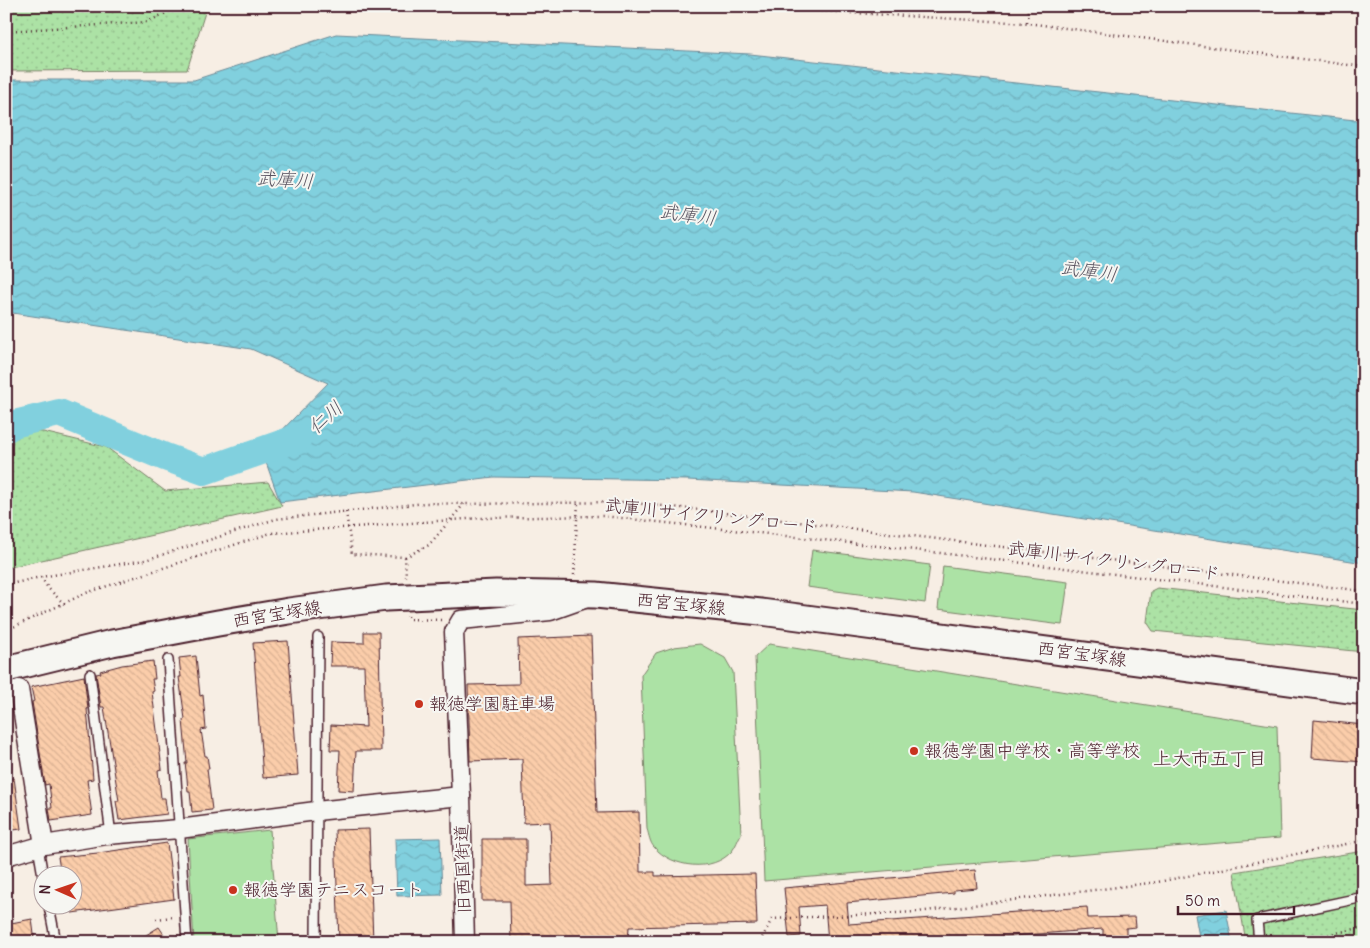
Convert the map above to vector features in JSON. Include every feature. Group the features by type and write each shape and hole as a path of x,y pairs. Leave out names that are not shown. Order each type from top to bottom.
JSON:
{"main road":[{"name":"西宮宝塚線","path":"12,679 112,643 208,624 386,598 496,593 596,595 761,612 1361,691"}],"street":[{"path":"461,620 550,611 596,595"},
{"name":"旧西国街道","path":"461,620 454,632 465,942"},
{"path":"12,679 41,846"},
{"path":"6,856 41,846 111,835 179,829 316,810 461,796"}],"lane":[{"path":"316,942 318,637"},
{"path":"168,660 186,942"},
{"path":"90,674 111,835"},
{"path":"41,846 42,866"},
{"path":"1259,942 1257,920 1364,897"},
{"path":"51,916 56,942"}],"path":[{"path":"6,31 147,22 181,6"},
{"path":"731,6 1027,23 1364,67"},
{"path":"1027,23 1028,6"},
{"path":"574,570 578,502"},
{"path":"6,585 41,577 145,560 276,519 425,503 624,502 1364,591"},
{"path":"346,512 352,554 405,557 429,545 464,504"},
{"name":"武庫川サイクリングロード","path":"6,643 9,630 86,593 271,533 480,518 603,516 906,549 1364,604"},
{"path":"405,557 406,573"},
{"path":"41,577 48,588 64,604"},
{"path":"6,590 15,583"},
{"path":"408,619 461,620"},
{"path":"760,942 772,919 917,912 1158,882 1360,842 1364,849"},
{"path":"156,919 185,916"},
{"path":"1294,942 1364,927"}],"green space":[{"path":"6,6 207,6 187,70 6,71"},
{"path":"935,6 1004,6 1004,10"},
{"path":"21,431 43,432 106,447 165,491 268,482 282,506 6,568 6,448"},
{"path":"812,550 930,565 925,603 807,587"},
{"path":"943,566 1068,582 1062,625 938,609"},
{"path":"1157,588 1364,610 1364,652 1153,631 1147,622 1151,591"},
{"path":"700,644 725,658 733,672 741,834 732,851 724,858 714,863 693,865 671,860 662,854 653,845 647,829 641,675 656,653 674,647"},
{"path":"769,644 1277,726 1280,838 764,881 755,657"},
{"name":"報徳学園テニスコート","path":"270,830 279,942 194,942 188,839"},
{"path":"1364,851 1364,942 1266,942 1265,939 1246,942 1234,872"}],"water":[{"name":"武庫川","path":"336,34 750,54 1364,121 1364,563 913,492 688,480 494,477 280,502 262,451 328,383 251,349 6,312 6,80 194,80"},
{"path":"440,838 442,895 397,896 395,839"},
{"path":"1226,910 1232,942 1200,942 1195,915"}],"building":[{"path":"364,632 379,632 381,751 356,751 354,791 338,790 340,750 330,750 331,725 366,727 364,666 330,666 331,642 364,643"},
{"path":"591,636 597,813 639,812 640,872 655,872 655,876 755,874 757,924 629,927 628,942 511,942 510,901 482,901 482,839 526,839 526,886 552,885 550,822 524,823 522,759 470,761 468,685 519,684 518,639"},
{"path":"288,641 298,775 263,778 253,643"},
{"path":"196,656 200,696 203,695 206,729 201,730 209,769 207,769 212,810 192,812 185,763 187,763 183,720 185,719 179,677 181,677 179,658"},
{"path":"153,661 155,679 152,679 154,691 152,692 162,769 158,770 161,798 165,798 167,814 119,820 116,801 119,801 104,707 101,707 96,674 101,673 100,671 122,665"},
{"path":"84,676 93,779 87,780 92,815 51,821 49,808 52,808 49,784 45,785 31,687"},
{"path":"1314,720 1364,725 1364,762 1312,758"},
{"path":"14,778 21,829 6,831 6,779"},
{"path":"369,829 373,942 339,942 335,830"},
{"path":"167,843 174,899 82,912 82,866 59,866 58,857"},
{"path":"975,870 977,888 954,890 954,893 847,903 849,924 1087,907 1088,918 1135,917 1136,927 1126,928 1126,936 1103,936 1103,929 1000,937 1001,942 828,942 825,905 799,907 801,936 789,937 784,888"},
{"path":"32,919 35,942 6,942 6,924"},
{"path":"159,927 169,942 135,942"}],"waterway":[{"name":"仁川","path":"6,429 14,424 59,413 204,471 298,438"}],"place":[{"name":"報徳学園駐車場","path":"419,704"},
{"name":"報徳学園中学校・高等学校","path":"914,751"},
{"name":"報徳学園テニスコート","path":"233,890"}],"district":[{"name":"上大市五丁目","path":"1210,758"}]}
